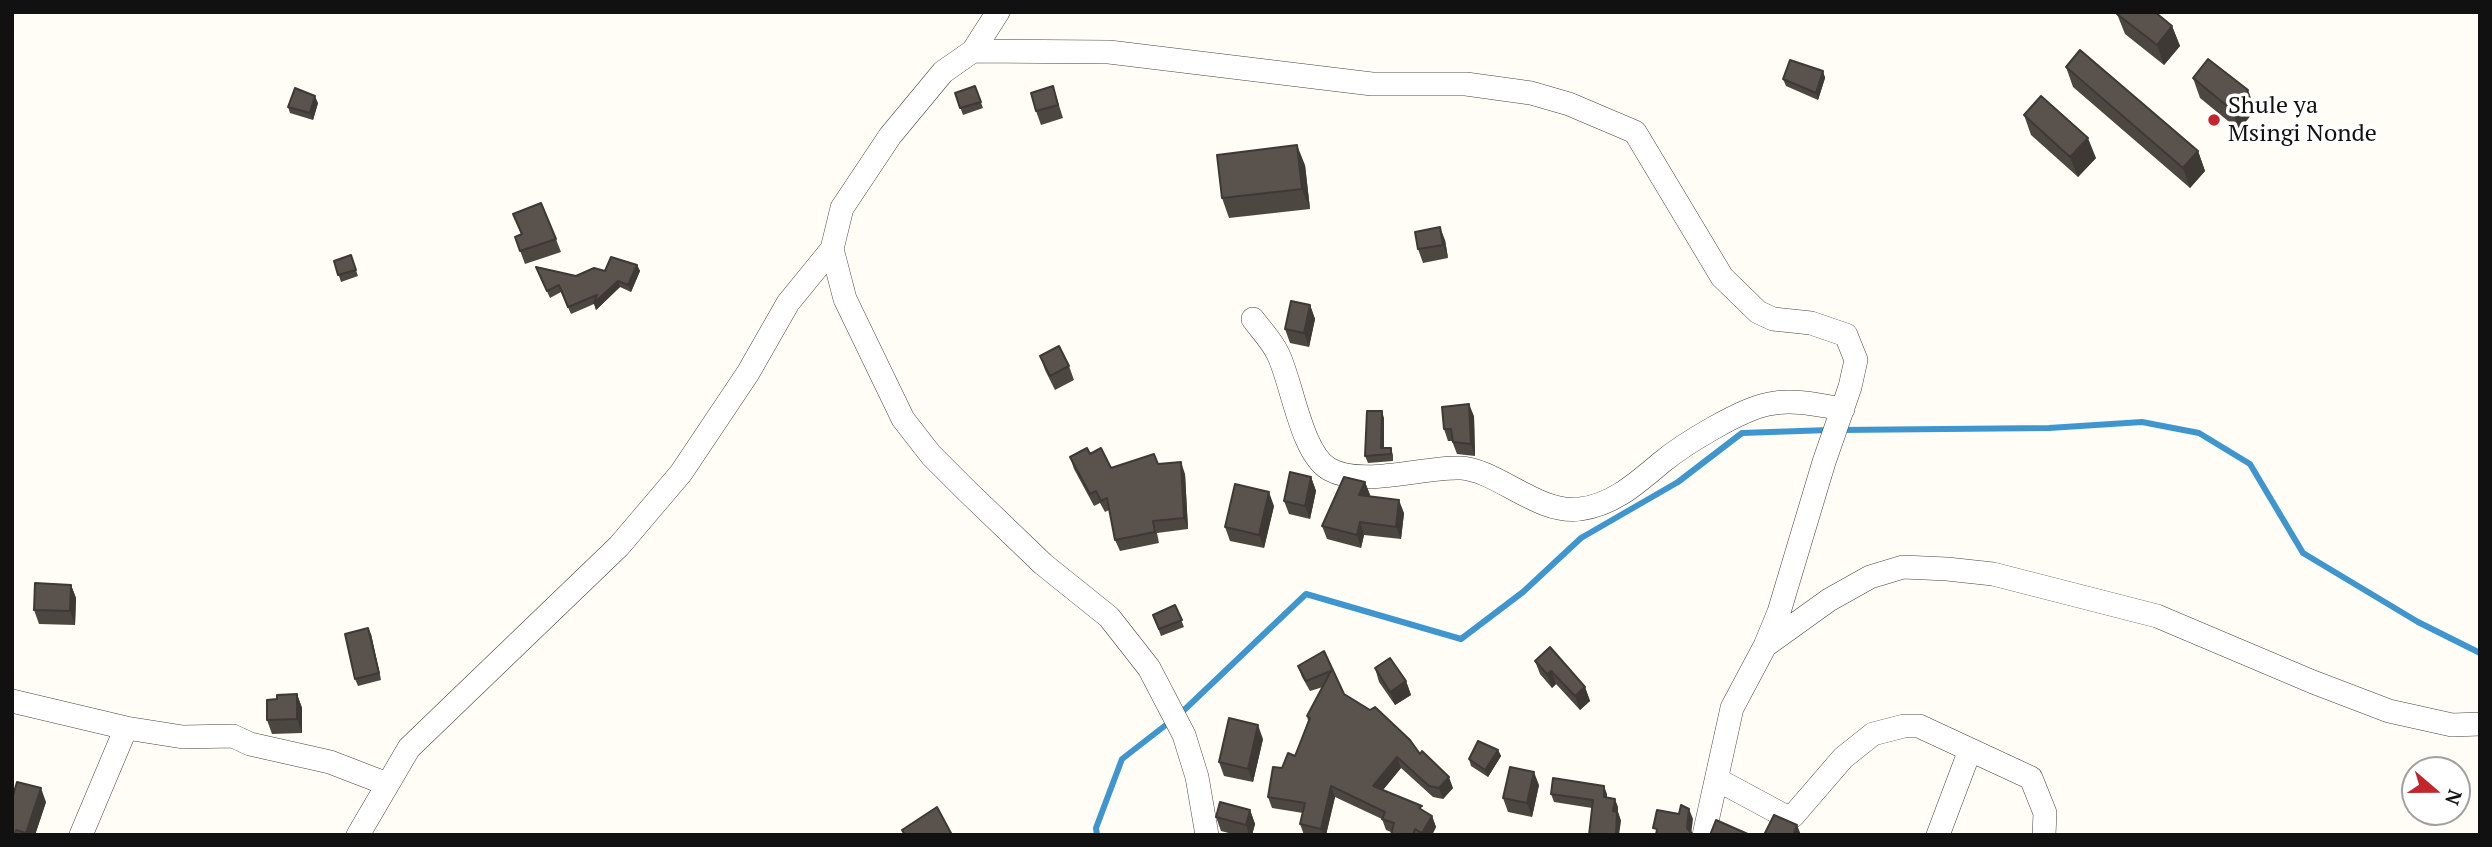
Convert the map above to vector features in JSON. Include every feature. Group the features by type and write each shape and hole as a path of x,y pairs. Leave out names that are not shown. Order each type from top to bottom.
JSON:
{"street":[{"path":"358,835 409,748 619,546 681,473 748,373 788,303 832,248 842,208 890,136 943,72 973,51 998,12"},
{"path":"973,51 1109,52 1372,84 1466,84 1531,93 1569,104 1635,132 1722,277 1758,312 1773,319 1811,323 1846,335 1856,360 1841,413 1824,462 1796,562 1765,646 1732,708 1704,835"},
{"path":"832,248 845,299 902,419 931,455 1043,564 1109,617 1149,668 1184,735 1198,777 1207,835"},
{"path":"1253,319 1277,351 1311,448 1328,469 1351,475 1402,475 1461,468 1478,471 1531,498 1578,510 1609,502 1699,437 1767,404 1795,401 1841,413"},
{"path":"1765,646 1829,600 1870,577 1903,567 1993,574 2157,616 2389,711 2452,725 2480,724"},
{"path":"12,701 126,728 183,737 233,736 250,744 330,762 387,784"},
{"path":"1718,780 1783,815 1793,816 1843,758 1873,734 1919,726 2031,778 2045,813 2044,835"},
{"path":"81,835 126,728"},
{"path":"1938,835 1957,791 1970,750"}],"building":[{"path":"2155,12 2172,26 2157,45 2117,14"},
{"path":"2080,50 2198,151 2183,168 2066,67"},
{"path":"2208,59 2248,90 2232,110 2193,78"},
{"path":"1790,60 1823,71 1816,93 1783,79"},
{"path":"975,86 981,102 960,108 955,93"},
{"path":"1053,86 1058,105 1036,111 1031,93"},
{"path":"295,88 315,96 310,113 288,107"},
{"path":"2041,96 2088,138 2070,157 2024,115"},
{"path":"1297,145 1302,189 1222,198 1217,155"},
{"path":"541,203 556,239 520,251 515,237 522,234 513,214"},
{"path":"1440,227 1443,245 1418,249 1415,232"},
{"path":"351,255 356,270 338,275 334,261"},
{"path":"611,257 637,265 628,285 618,281 594,303 597,295 568,307 559,285 547,291 536,267 576,276 594,268 605,271"},
{"path":"1291,301 1310,305 1304,333 1285,329"},
{"path":"1059,346 1069,366 1050,376 1040,356"},
{"path":"1469,404 1471,444 1453,442 1451,429 1444,429 1442,407"},
{"path":"1367,411 1382,411 1381,448 1391,448 1391,454 1365,456"},
{"path":"1087,448 1090,454 1101,448 1111,468 1154,454 1158,464 1181,462 1184,518 1153,521 1155,532 1115,540 1107,498 1101,501 1096,491 1090,494 1070,457"},
{"path":"1290,472 1311,477 1305,506 1284,501"},
{"path":"1344,477 1365,482 1359,495 1399,500 1396,527 1360,522 1357,535 1322,526"},
{"path":"1235,484 1269,492 1259,535 1225,527"},
{"path":"35,583 71,585 70,611 34,610"},
{"path":"1175,605 1182,620 1159,629 1153,615"},
{"path":"368,628 379,673 355,679 345,634"},
{"path":"1550,647 1585,687 1575,696 1551,671 1547,674 1535,661"},
{"path":"1324,651 1344,694 1370,710 1375,707 1410,740 1420,754 1422,751 1449,777 1439,788 1429,786 1397,757 1373,786 1422,806 1419,808 1432,816 1422,833 1415,829 1413,835 1391,835 1394,823 1382,819 1385,812 1331,786 1321,829 1300,824 1305,803 1268,797 1273,767 1282,768 1288,753 1295,756 1310,718 1307,716 1331,671 1306,681 1298,666"},
{"path":"1390,658 1406,681 1390,692 1375,668"},
{"path":"297,694 297,719 267,720 267,700 277,699 277,695"},
{"path":"1229,718 1258,725 1248,769 1219,762"},
{"path":"1478,741 1498,750 1485,770 1469,759"},
{"path":"1510,767 1534,772 1527,803 1503,798"},
{"path":"1553,778 1604,786 1604,797 1615,799 1613,811 1617,812 1616,835 1589,835 1593,800 1551,794"},
{"path":"17,782 41,788 26,833 16,830 15,835 12,835 12,799"},
{"path":"1220,802 1250,810 1246,825 1216,817"},
{"path":"1681,805 1689,809 1687,828 1693,835 1656,835 1657,829 1653,828 1657,810 1679,814"},
{"path":"937,807 952,835 905,835 902,830"},
{"path":"1774,815 1797,825 1793,835 1764,835"},
{"path":"1716,820 1750,835 1710,835"}],"waterway":[{"path":"1840,430 2049,428 2142,422 2199,433 2250,464 2303,553 2418,622 2480,653"},
{"path":"1180,714 1306,594 1461,639 1523,592 1581,538 1678,482 1742,433 1829,430"},
{"path":"1097,835 1096,828 1122,759 1171,721"}],"place":[{"name":"Shule ya Msingi Nonde","path":"2214,120"}]}
